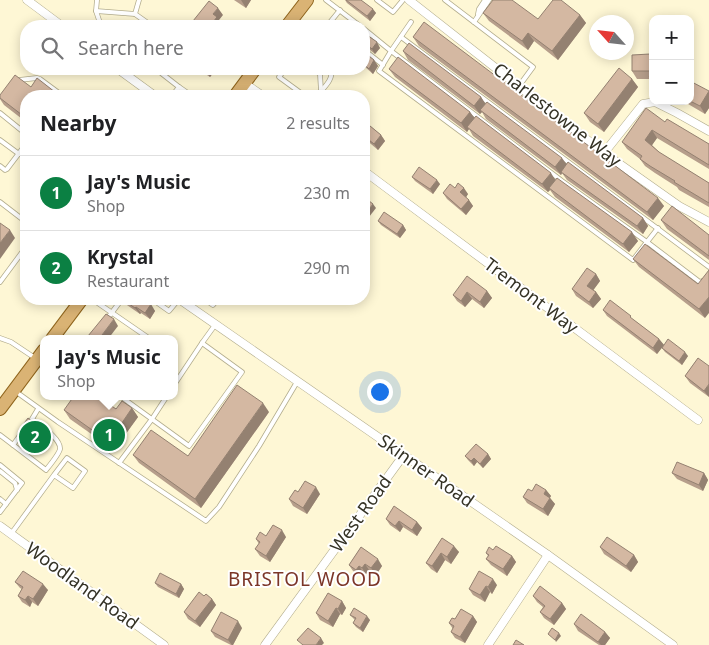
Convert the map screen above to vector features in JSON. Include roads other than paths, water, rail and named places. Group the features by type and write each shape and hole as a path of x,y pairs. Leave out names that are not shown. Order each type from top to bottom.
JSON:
{"main road":[{"path":"291,20 306,0"},
{"path":"239,90 250,75"},
{"path":"55,335 78,305"},
{"path":"0,409 40,355"}],"street":[{"path":"28,0 54,20"},
{"name":"Charlestowne Way","path":"409,0 604,153 679,206 709,222"},
{"path":"126,75 145,90"},
{"path":"244,83 254,90"},
{"path":"604,153 643,104 655,102 677,112 709,131"},
{"name":"Tremont Way","path":"370,176 698,420"},
{"name":"Skinner Road","path":"187,305 548,555 673,645"},
{"name":"West Road","path":"265,645 403,456"},
{"name":"Woodland Road","path":"0,526 164,645"},
{"path":"488,645 548,555"}],"lane":[{"path":"97,0 96,11 100,20"},
{"path":"135,14 139,0"},
{"path":"326,0 352,20"},
{"path":"378,0 393,12 403,0"},
{"path":"444,0 451,2 533,67 519,86"},
{"path":"478,17 479,9 485,0"},
{"path":"474,22 489,0"},
{"path":"332,20 340,10"},
{"path":"96,11 135,14 144,20"},
{"path":"411,22 379,71 633,260 658,228"},
{"path":"370,34 562,181 701,283 705,278"},
{"path":"401,36 709,267"},
{"path":"370,55 383,65"},
{"path":"164,75 184,90"},
{"path":"280,75 296,90"},
{"path":"320,75 321,90"},
{"path":"322,90 331,80 333,75"},
{"path":"16,83 18,80 40,79 55,90"},
{"path":"177,90 180,87"},
{"path":"477,125 492,105"},
{"path":"0,113 20,129"},
{"path":"468,136 472,131"},
{"path":"0,140 19,154 7,169 5,170 0,166"},
{"path":"558,186 573,165"},
{"path":"549,198 553,192"},
{"path":"0,202 20,217"},
{"path":"0,282 20,255"},
{"path":"101,305 143,335"},
{"path":"102,325 117,305"},
{"path":"160,305 169,311 174,305"},
{"path":"178,379 215,325"},
{"path":"0,338 40,355"},
{"path":"126,400 189,446 242,372 202,343"},
{"path":"14,390 38,409 206,521 219,507 259,446 297,382"},
{"path":"119,463 164,400"},
{"path":"13,445 38,409"},
{"path":"0,435 46,470 60,450 59,443 32,419"},
{"path":"10,534 54,475 67,458 85,470 73,488 54,475"},
{"path":"0,465 22,483 17,490 2,500 0,512"},
{"path":"0,471 15,483 17,490"}],"place":[{"name":"Jay's Music","path":"109,435"},
{"name":"Krystal","path":"35,437"}],"district":[{"name":"BRISTOL WOOD","path":"305,579"}]}
